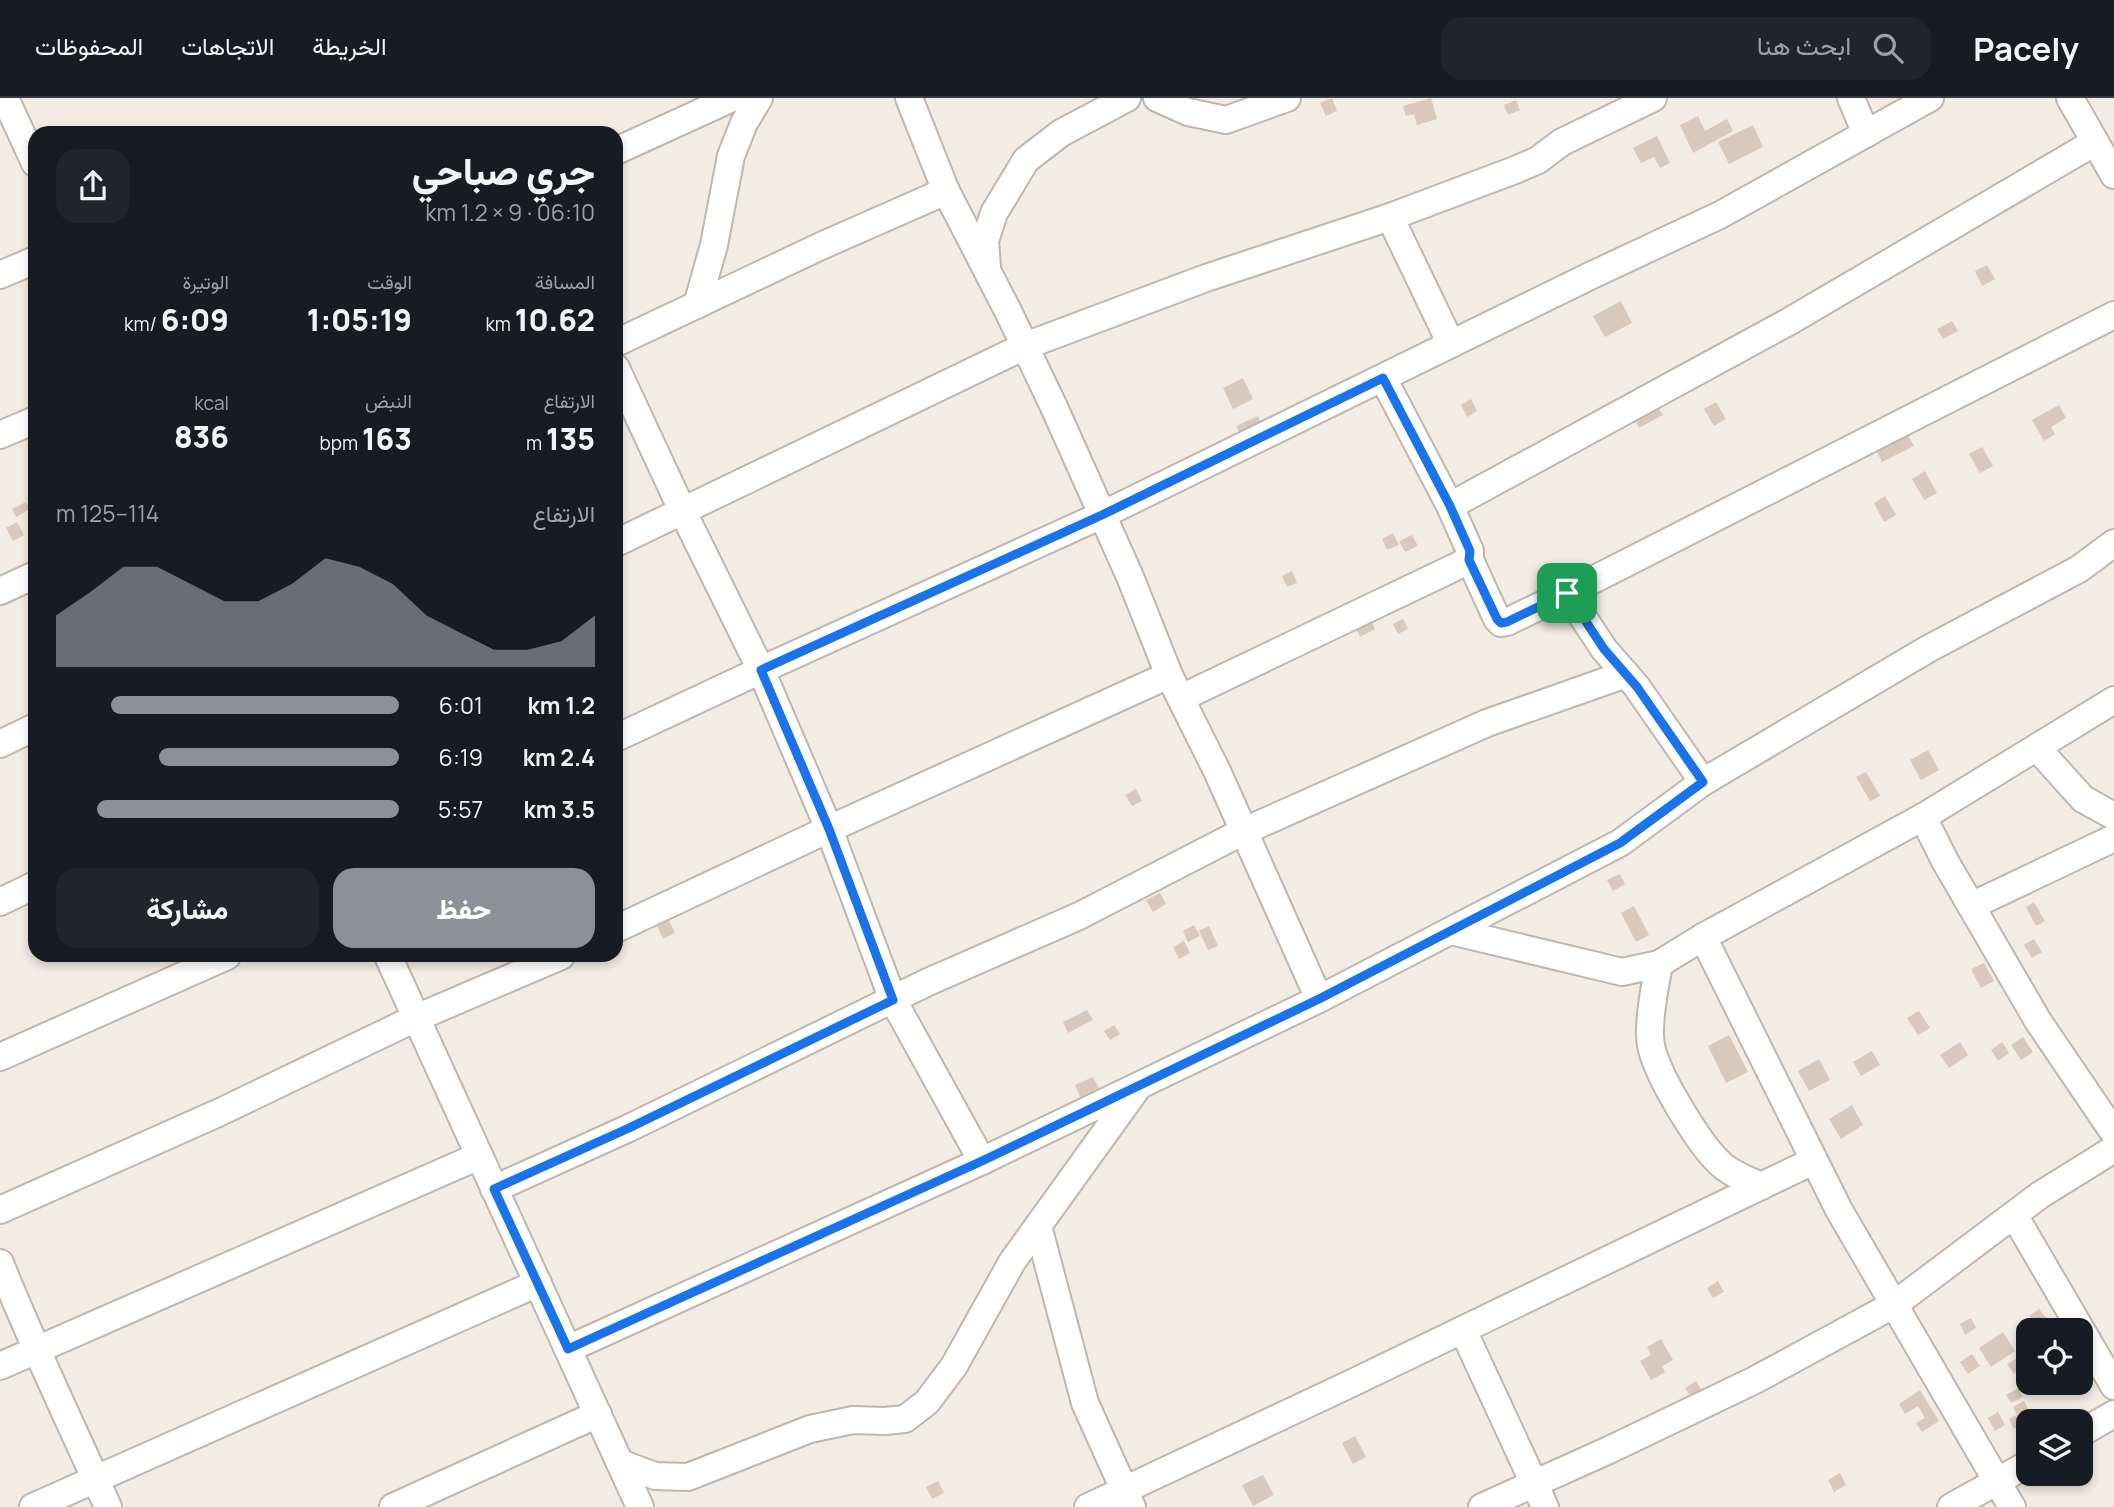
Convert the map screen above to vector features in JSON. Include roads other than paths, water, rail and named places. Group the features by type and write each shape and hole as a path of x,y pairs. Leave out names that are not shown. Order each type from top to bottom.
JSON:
{"street":[{"path":"623,148 732,98"},
{"path":"698,305 714,244 731,156 744,123 759,98"},
{"path":"909,98 946,191 1025,346 1131,579 1175,686 1319,999"},
{"path":"988,272 985,241 994,213 1026,160 1061,133 1127,98"},
{"path":"1157,98 1188,112 1226,120 1287,98"},
{"path":"623,539 1025,346 1206,278 1390,217 1538,160 1616,106 1653,98"},
{"path":"1851,98 1866,134"},
{"path":"623,735 1102,515 1720,215 1930,98"},
{"path":"1450,506 1790,321 2106,156 2070,98"},
{"path":"6,109 28,150"},
{"path":"623,340 821,246 946,191"},
{"path":"1390,217 1451,344"},
{"path":"0,275 28,263"},
{"path":"1383,378 1450,506 1470,551 1469,560 1501,623 1567,593 2114,315"},
{"path":"623,383 761,670 829,829 893,1000 982,1161"},
{"path":"0,435 28,423"},
{"path":"568,1349 982,1161 1139,1086 1319,999 1620,843 1703,782 1928,649 2079,569 2114,543"},
{"path":"623,926 829,829 1175,686 1469,560"},
{"path":"0,590 28,578"},
{"path":"1567,593 1604,649 1626,674 1703,782"},
{"path":"494,1189 629,1128 986,956 1079,916 1242,832 1487,723 1626,674"},
{"path":"1451,931 1622,972 1659,964 1703,937 1923,817 2114,700"},
{"path":"0,744 28,730"},
{"path":"2038,749 2083,799 2114,816"},
{"path":"1923,817 2038,1021 2114,1133"},
{"path":"1971,906 2114,838"},
{"path":"0,902 28,889"},
{"path":"1703,937 1839,1210 2012,1507"},
{"path":"0,1057 214,962"},
{"path":"391,962 640,1507"},
{"path":"0,1210 218,1113 416,1018 547,962"},
{"path":"1659,964 1652,1006 1652,1049 1657,1061 1699,1139 1725,1168 1761,1186"},
{"path":"620,1464 655,1476 688,1478 810,1429 853,1420 905,1419 927,1402 954,1366 1012,1262 1139,1086"},
{"path":"1482,1507 1540,1495 1895,1304 2040,1195 2114,1149"},
{"path":"0,1366 480,1156"},
{"path":"1088,1507 1128,1498 1463,1330 1814,1160"},
{"path":"2014,1215 2114,1386"},
{"path":"1038,1226 1085,1403 1128,1498"},
{"path":"0,1263 108,1507"},
{"path":"33,1507 538,1283"},
{"path":"1463,1330 1540,1495"},
{"path":"393,1507 597,1414"},
{"path":"2093,1426 2114,1414"},
{"path":"1951,1507 2016,1471"}]}
